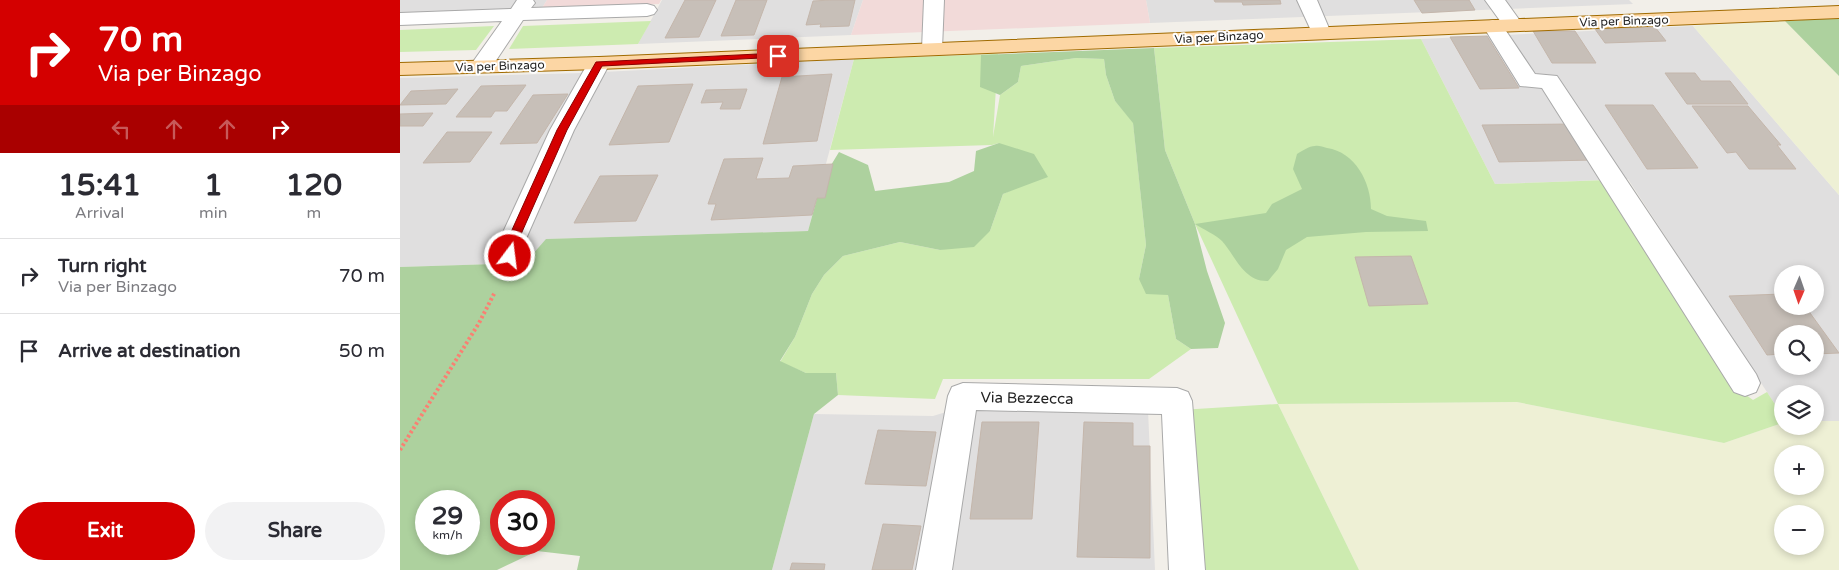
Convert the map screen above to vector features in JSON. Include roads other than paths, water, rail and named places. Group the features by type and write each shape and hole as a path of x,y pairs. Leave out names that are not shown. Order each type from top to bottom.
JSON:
{"main road":[{"name":"Via per Binzago","path":"400,69 599,63 1839,12"}],"street":[{"path":"932,49 934,0"},
{"path":"1307,0 1321,33"},
{"path":"1495,0 1503,26 1528,81 1549,81 1744,383"},
{"path":"400,19 522,7 647,10"},
{"path":"481,66 522,7"},
{"path":"507,270 512,241 562,130 599,63"},
{"name":"Via Bezzecca","path":"934,570 963,396 1177,401 1186,570"}]}
